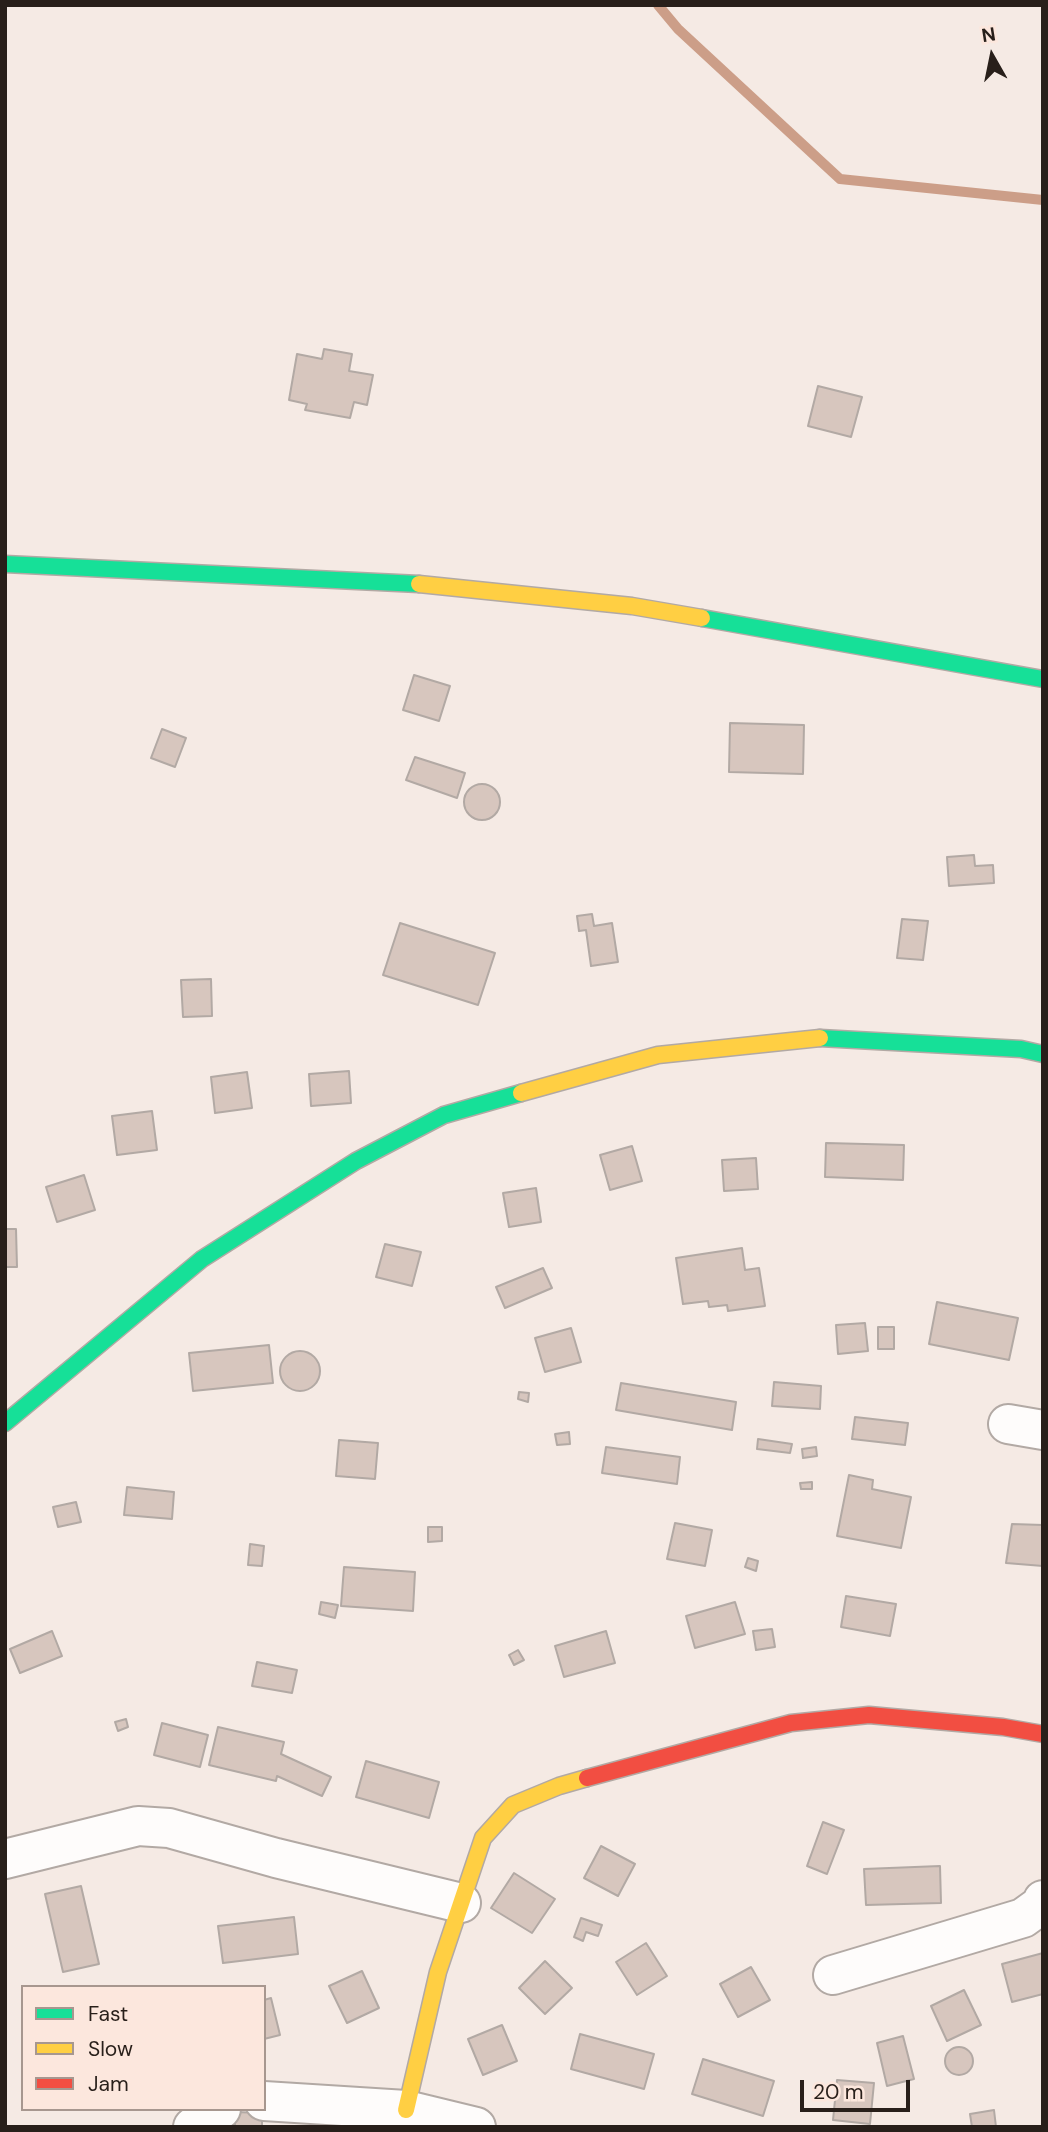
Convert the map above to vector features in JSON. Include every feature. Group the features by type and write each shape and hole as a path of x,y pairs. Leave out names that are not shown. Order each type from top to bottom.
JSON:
{"street":[{"path":"5,564 416,583 632,606 1043,679"},
{"path":"5,1423 202,1259 356,1161 444,1115 658,1055 827,1037 1021,1048 1043,1054"},
{"path":"406,2110 438,1972 483,1838 513,1805 559,1786 791,1723 869,1715 1003,1727 1043,1734"},
{"path":"5,1859 138,1826 169,1828 276,1858 461,1903"},
{"path":"832,1975 1023,1918 1041,1905 1043,1900"},
{"path":"266,2101 406,2110 476,2127"},
{"path":"194,2127 216,2111"}],"building":[{"path":"324,349 352,354 349,371 373,375 367,405 354,402 350,418 305,410 307,404 289,400 297,354 322,359"},
{"path":"818,386 862,397 851,437 808,426"},
{"path":"414,675 450,686 439,721 403,710"},
{"path":"730,723 804,725 803,774 729,772"},
{"path":"162,729 186,738 175,767 151,758"},
{"path":"415,757 465,773 457,798 406,780"},
{"path":"482,784 495,789 500,802 495,815 482,820 469,815 464,802 469,789"},
{"path":"974,855 975,866 993,865 994,883 949,886 947,857"},
{"path":"592,914 594,926 612,923 618,962 591,966 586,930 579,931 577,916"},
{"path":"902,919 928,921 923,960 897,958"},
{"path":"400,923 495,953 478,1005 383,975"},
{"path":"211,979 212,1016 183,1017 181,980"},
{"path":"349,1071 351,1103 311,1106 309,1074"},
{"path":"247,1072 252,1108 215,1113 211,1077"},
{"path":"152,1111 157,1150 117,1155 112,1116"},
{"path":"826,1143 904,1145 903,1180 825,1177"},
{"path":"632,1146 642,1181 610,1190 600,1155"},
{"path":"756,1158 758,1189 724,1191 722,1160"},
{"path":"84,1175 95,1210 57,1222 46,1187"},
{"path":"536,1188 541,1222 509,1227 503,1193"},
{"path":"5,1229 16,1229 17,1267 5,1267"},
{"path":"385,1244 421,1252 412,1286 376,1277"},
{"path":"742,1248 745,1270 759,1268 765,1306 728,1311 727,1305 709,1307 708,1301 683,1304 676,1258"},
{"path":"543,1268 552,1288 505,1308 496,1287"},
{"path":"937,1302 1018,1318 1009,1360 929,1344"},
{"path":"865,1323 868,1351 838,1354 836,1325"},
{"path":"878,1327 894,1327 894,1349 878,1349"},
{"path":"571,1328 581,1362 545,1372 535,1338"},
{"path":"269,1345 273,1383 193,1391 189,1353"},
{"path":"300,1351 314,1357 320,1371 314,1385 300,1391 286,1385 280,1371 286,1357"},
{"path":"774,1382 821,1386 820,1409 772,1406"},
{"path":"621,1383 736,1402 732,1430 616,1410"},
{"path":"519,1392 529,1393 528,1402 518,1399"},
{"path":"855,1417 908,1423 905,1445 852,1439"},
{"path":"569,1432 570,1444 557,1445 555,1434"},
{"path":"758,1439 792,1444 790,1453 757,1449"},
{"path":"339,1440 378,1443 375,1479 336,1476"},
{"path":"606,1447 680,1457 677,1484 602,1473"},
{"path":"816,1447 817,1456 803,1458 802,1449"},
{"path":"849,1475 873,1480 872,1489 911,1497 901,1548 837,1536"},
{"path":"812,1482 812,1489 801,1489 800,1483"},
{"path":"127,1487 174,1492 172,1519 124,1515"},
{"path":"76,1502 81,1522 58,1527 53,1507"},
{"path":"675,1523 712,1530 705,1566 667,1559"},
{"path":"1012,1524 1043,1525 1043,1566 1006,1563"},
{"path":"428,1527 442,1527 442,1541 428,1542"},
{"path":"250,1544 264,1546 262,1566 248,1565"},
{"path":"748,1558 758,1561 756,1571 745,1567"},
{"path":"344,1567 415,1572 413,1611 341,1606"},
{"path":"846,1596 896,1604 890,1636 841,1627"},
{"path":"321,1602 338,1605 335,1618 319,1614"},
{"path":"735,1602 745,1634 695,1648 686,1616"},
{"path":"772,1629 775,1647 756,1650 753,1631"},
{"path":"52,1631 62,1656 20,1673 10,1649"},
{"path":"606,1631 615,1663 564,1677 555,1646"},
{"path":"518,1650 524,1660 514,1665 509,1655"},
{"path":"257,1662 297,1670 292,1693 252,1686"},
{"path":"126,1719 128,1727 118,1731 115,1722"},
{"path":"162,1723 208,1735 200,1767 154,1755"},
{"path":"218,1727 284,1742 281,1754 331,1777 322,1796 277,1776 276,1781 209,1765"},
{"path":"366,1761 439,1782 429,1818 356,1797"},
{"path":"823,1822 844,1830 827,1874 807,1866"},
{"path":"601,1846 635,1864 618,1896 584,1878"},
{"path":"940,1866 941,1903 866,1905 864,1869"},
{"path":"514,1873 555,1899 532,1933 491,1908"},
{"path":"81,1886 99,1964 63,1972 45,1894"},
{"path":"294,1917 298,1954 223,1963 218,1926"},
{"path":"581,1918 602,1925 598,1936 586,1932 583,1941 574,1937"},
{"path":"646,1943 667,1976 637,1995 616,1962"},
{"path":"1043,1953 1043,1994 1012,2002 1002,1964"},
{"path":"545,1961 572,1988 545,2014 519,1988"},
{"path":"751,1967 770,2000 738,2017 720,1984"},
{"path":"362,1971 379,2008 347,2023 329,1986"},
{"path":"964,1990 981,2025 947,2041 931,2006"},
{"path":"271,1998 280,2035 266,2038 266,1999"},
{"path":"502,2025 517,2061 483,2075 468,2039"},
{"path":"580,2034 654,2054 644,2089 571,2069"},
{"path":"903,2036 914,2079 887,2086 877,2043"},
{"path":"959,2047 969,2051 973,2061 969,2071 959,2075 949,2071 945,2061 949,2051"},
{"path":"703,2059 774,2081 763,2116 692,2094"},
{"path":"837,2080 874,2083 870,2124 833,2120"},
{"path":"994,2110 996,2127 972,2127 970,2114"},
{"path":"235,2112 262,2113 262,2127 235,2127"}],"waterway":[{"path":"658,5 678,29 840,179 1043,200"}],"traffic: fast":[{"path":"5,564 419,584"},
{"path":"702,618 1043,679"},
{"path":"820,1038 1021,1049 1043,1054"},
{"path":"5,1423 202,1259 356,1161 444,1115 521,1093"}],"traffic: slow":[{"path":"419,584 632,606 702,618"},
{"path":"521,1093 658,1055 820,1038"},
{"path":"406,2110 438,1972 483,1838 513,1805 587,1778"}],"traffic: jam":[{"path":"587,1778 791,1723 869,1715 1003,1727 1043,1734"}]}
